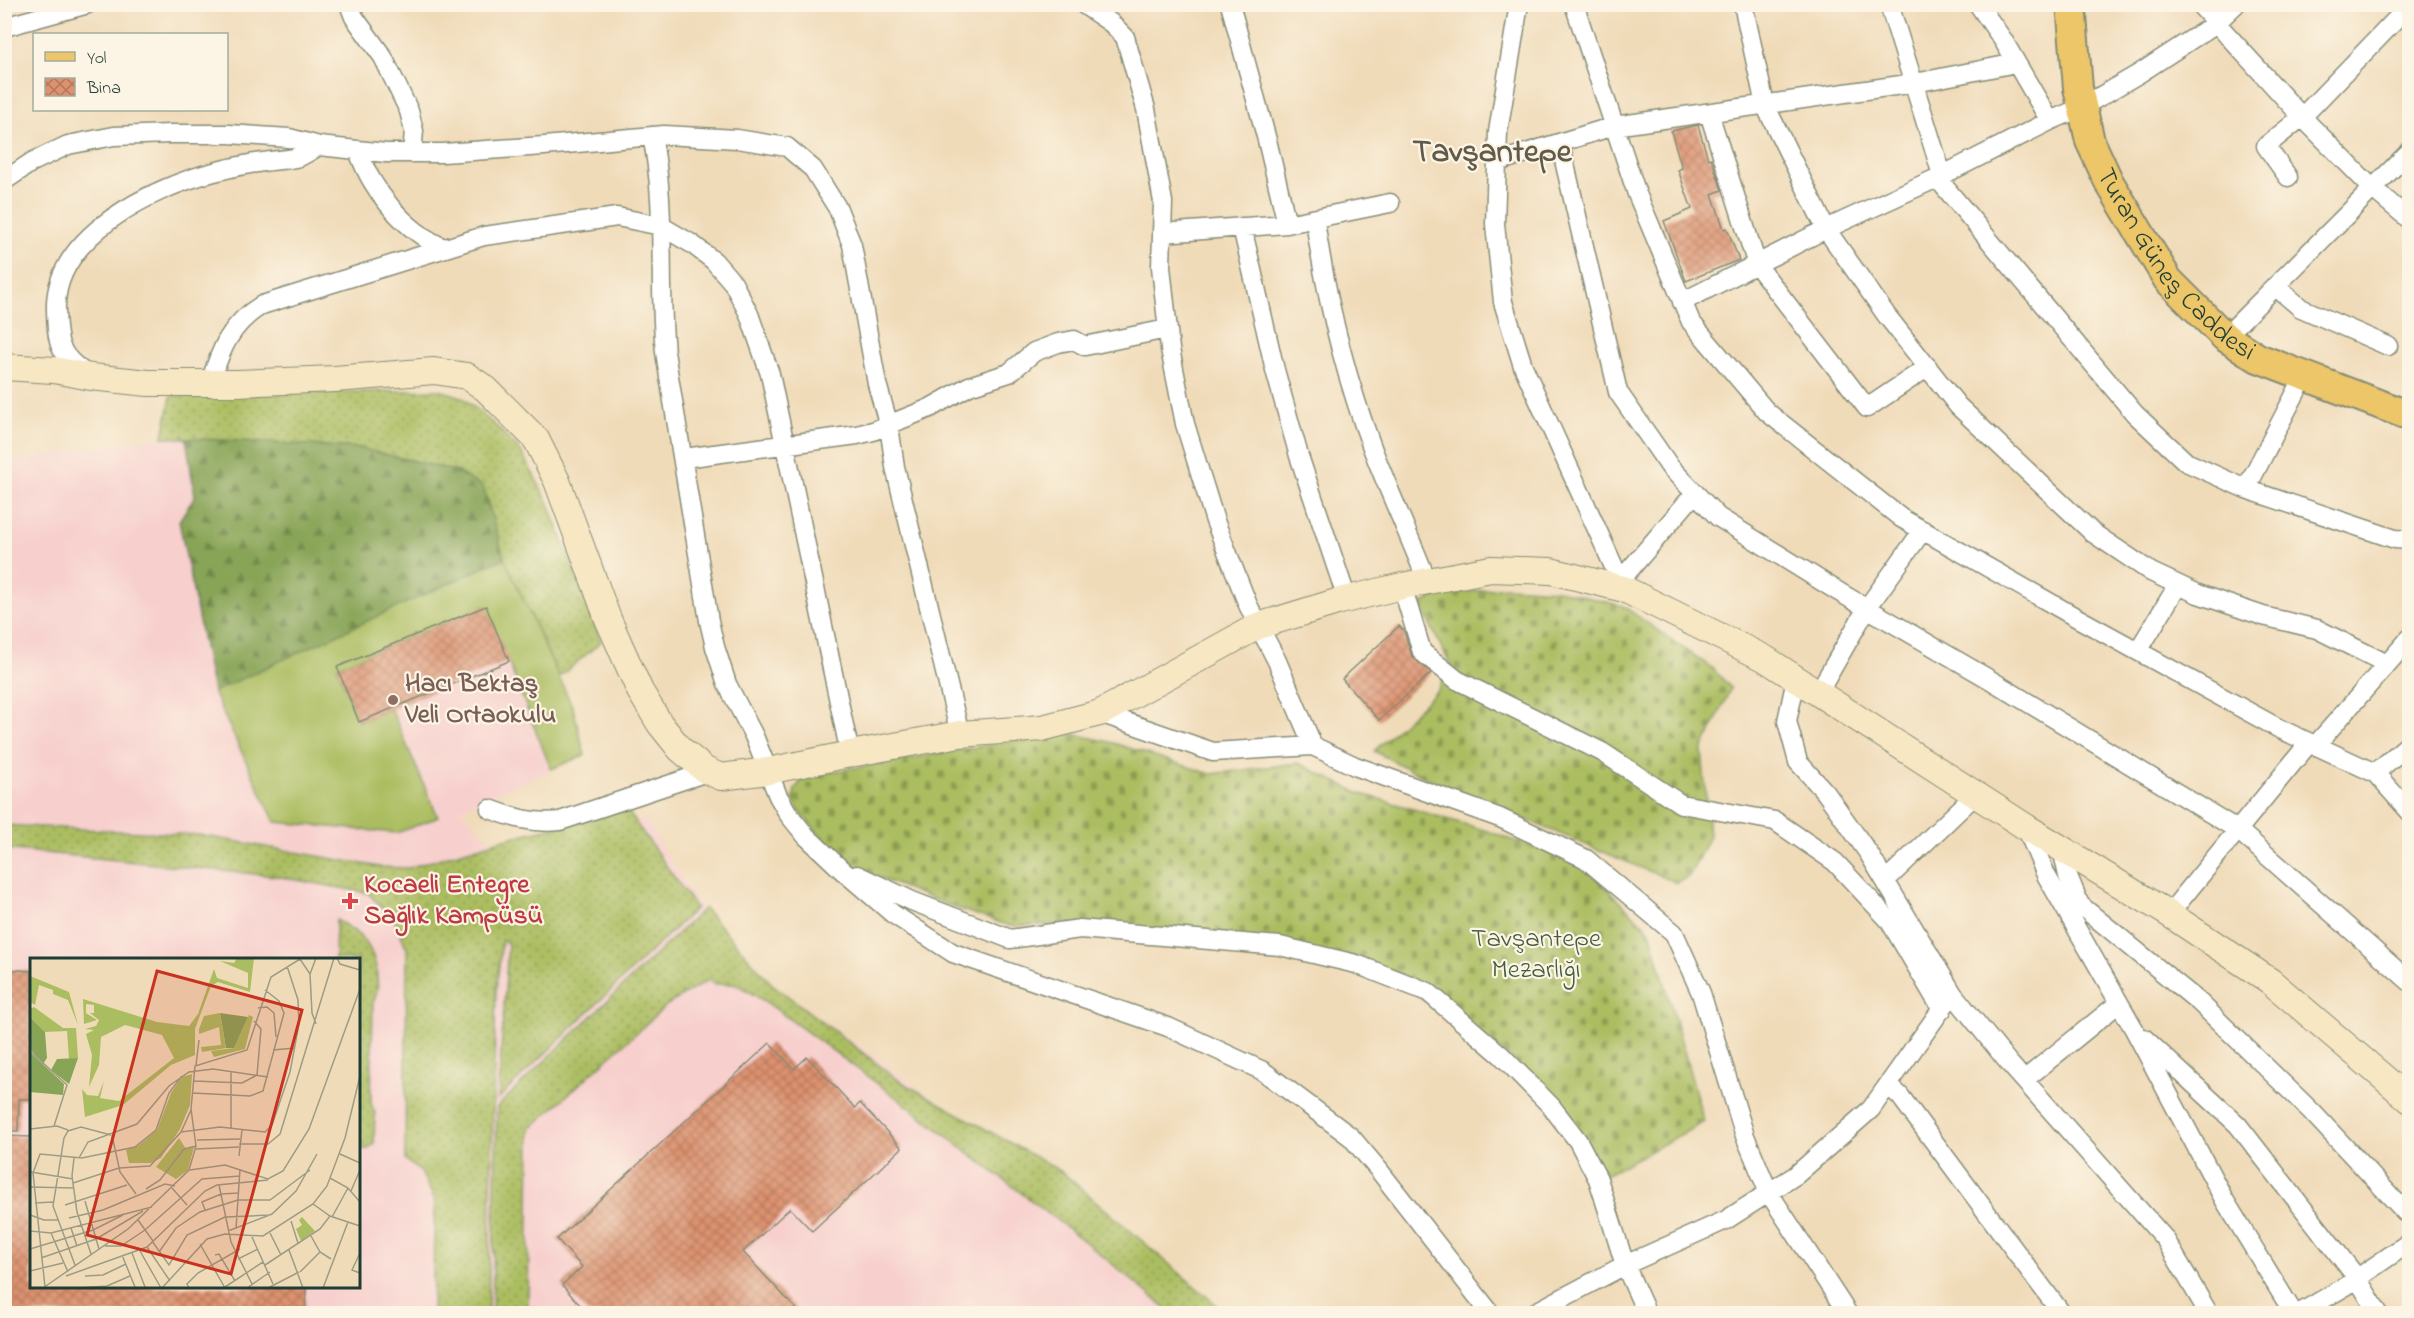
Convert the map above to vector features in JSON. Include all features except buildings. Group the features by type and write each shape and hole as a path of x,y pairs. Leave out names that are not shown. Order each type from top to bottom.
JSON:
{"main road":[{"name":"Turan Güneş Caddesi","path":"2071,4 2078,88 2090,141 2109,182 2168,280 2226,337 2258,358 2409,416"}],"street":[{"path":"349,4 354,17 383,57 409,111 414,131 412,153"},
{"path":"1083,4 1111,22 1125,37 1146,109 1163,202 1161,267 1167,329 1185,424 1215,520 1258,626 1277,662 1313,746"},
{"path":"1230,4 1235,15 1287,224"},
{"path":"1520,4 1498,132 1495,224 1503,302 1523,366 1622,585"},
{"path":"1574,4 1637,194 1691,322 1767,412 1901,518 2278,728 2375,773 2409,812"},
{"path":"1743,4 1765,105 1826,229 1887,316 1966,413 2093,533 2151,572 2198,594 2263,616 2317,629 2387,664"},
{"path":"1889,4 1915,83 1940,177 2135,414 2186,462 2246,489 2395,539 2409,540"},
{"path":"1978,4 2050,121"},
{"path":"2199,4 2302,117 2372,188 2409,220"},
{"path":"1682,302 1826,229 1940,177 2082,107 2140,73 2215,24 2236,4"},
{"path":"2288,177 2266,146 2302,117 2409,5"},
{"path":"4,27 79,6"},
{"path":"1497,162 1614,126 1915,83 2016,63"},
{"path":"1708,113 1757,265 1867,408 1928,367"},
{"path":"4,181 32,162 68,145 114,136 228,134 290,138 319,146 412,153 544,146 652,136 737,139 787,147 813,169 838,208 852,245 877,384 889,426 895,467 960,734"},
{"path":"652,136 658,163 662,323 700,568 715,647 727,684 750,727 789,815 806,836 892,914 953,953 1168,1027 1263,1071 1351,1137 1378,1168 1491,1314"},
{"path":"1560,143 1618,392 1670,467 1718,517 2238,830 2409,982"},
{"path":"91,377 74,366 62,353 56,333 56,305 62,277 73,256 93,232 126,208 168,189 211,173 299,157 319,146"},
{"path":"358,150 361,161 383,198 427,240 444,248"},
{"path":"2226,337 2409,152"},
{"path":"1162,233 1287,224 1390,203"},
{"path":"210,383 224,346 235,328 245,315 262,305 484,236 617,217 661,226 707,255 733,283 749,314 760,344 770,374 850,753"},
{"path":"1315,220 1333,316 1353,388 1372,448 1427,581"},
{"path":"1242,227 1275,370 1299,456 1347,599"},
{"path":"2276,287 2301,308 2388,346"},
{"path":"684,458 857,435 889,426 930,408 969,386 1009,374 1034,352 1058,343 1074,340 1085,346 1167,329"},
{"path":"4,367 54,370 91,377 148,383 335,379 434,371 467,376 486,389 536,439 557,481 616,640 639,691 660,724 680,749 721,777 768,771 850,753 960,734 1042,728 1100,713 1258,626 1402,585 1491,569 1551,571 1622,585 1764,658 2026,827 2169,914 2270,981 2409,1100"},
{"path":"2246,489 2304,377"},
{"path":"1622,585 1695,493"},
{"path":"1818,693 1867,608 1923,530"},
{"path":"1402,585 1422,652 1457,680 1602,753 1681,804 1775,821 1835,862 1889,920 1942,1010"},
{"path":"2138,651 2178,585"},
{"path":"2169,914 2312,744 2409,638"},
{"path":"1796,679 1787,721 1798,762 1826,793 1885,881 1953,994 2024,1080 2165,1239 2209,1314"},
{"path":"1100,713 1213,752 1313,746 1355,766 1500,818 1586,859 1674,933 1701,993 1745,1136 1769,1193 1848,1314"},
{"path":"2375,773 2409,743"},
{"path":"490,809 519,820 542,823 560,821 710,771"},
{"path":"1885,881 1976,794"},
{"path":"2026,827 2046,875 2134,1029 2225,1201 2296,1314 2357,1278 2409,1242"},
{"path":"2062,848 2068,876 2080,905 2199,1002 2311,1111 2409,1217"},
{"path":"843,871 1010,939 1080,929 1280,946 1356,964 1428,992 1501,1055 1551,1106 1578,1141 1598,1179 1625,1264 1647,1314"},
{"path":"1532,1314 1625,1264 1726,1220 1796,1175 1863,1116 1953,994"},
{"path":"2024,1080 2119,1003"},
{"path":"2134,1029 2238,1125 2357,1278 2379,1314"},
{"path":"1888,1085 1900,1096 2062,1314"}],"shaded area":[{"name":"Kocaeli Entegre Sağlık Kampüsü","path":"163,437 186,438 195,496 179,521 213,692 504,558 573,708 585,755 460,809 498,848 548,846 645,819 729,954 1050,1182 1210,1314 5,1314 5,462"}],"green space":[{"path":"440,390 462,397 496,426 522,453 549,504 601,642 559,677 504,558 483,487 359,448 163,437 171,396"},
{"path":"186,438 359,448 455,471 483,487 504,558 213,692 179,521 195,496"},
{"name":"Hacı Bektaş Veli Ortaokulu","path":"504,558 573,708 585,755 551,769 486,606 337,667 359,722 391,709 438,817 397,833 275,822 213,692"},
{"path":"1506,587 1558,590 1623,606 1712,668 1731,688 1702,750 1709,836 1690,875 1677,883 1424,777 1374,751 1438,690 1450,664 1420,605 1436,596"},
{"name":"Tavşantepe Mezarlığı","path":"1064,732 1110,742 1211,774 1298,763 1359,793 1484,830 1582,864 1650,931 1704,1122 1598,1179 1539,1080 1457,1018 1358,960 1070,924 1010,926 956,908 849,866 801,814 793,801 795,789 801,781 813,775"},
{"path":"627,810 696,908 498,1099 508,944 502,940 496,992 488,1313 432,1313 435,1201 421,1172 405,1160 407,949 395,921 368,893 275,876 5,849 4,825 199,835 380,867 408,868 508,838"},
{"path":"704,908 772,984 900,1081 1062,1172 1226,1313 1169,1313 1088,1244 901,1101 766,1002 736,984 714,984 710,979 667,1005 530,1129 528,1313 492,1313 497,1107"},
{"path":"336,920 359,935 369,948 376,965 371,1103 375,1113 374,1144 368,1149 360,1149 360,958 335,958"}],"place":[{"name":"Hacı Bektaş Veli Ortaokulu","path":"393,700"},
{"name":"Kocaeli Entegre Sağlık Kampüsü","path":"350,901"}],"district":[{"name":"Tavşantepe","path":"1492,153"}]}
